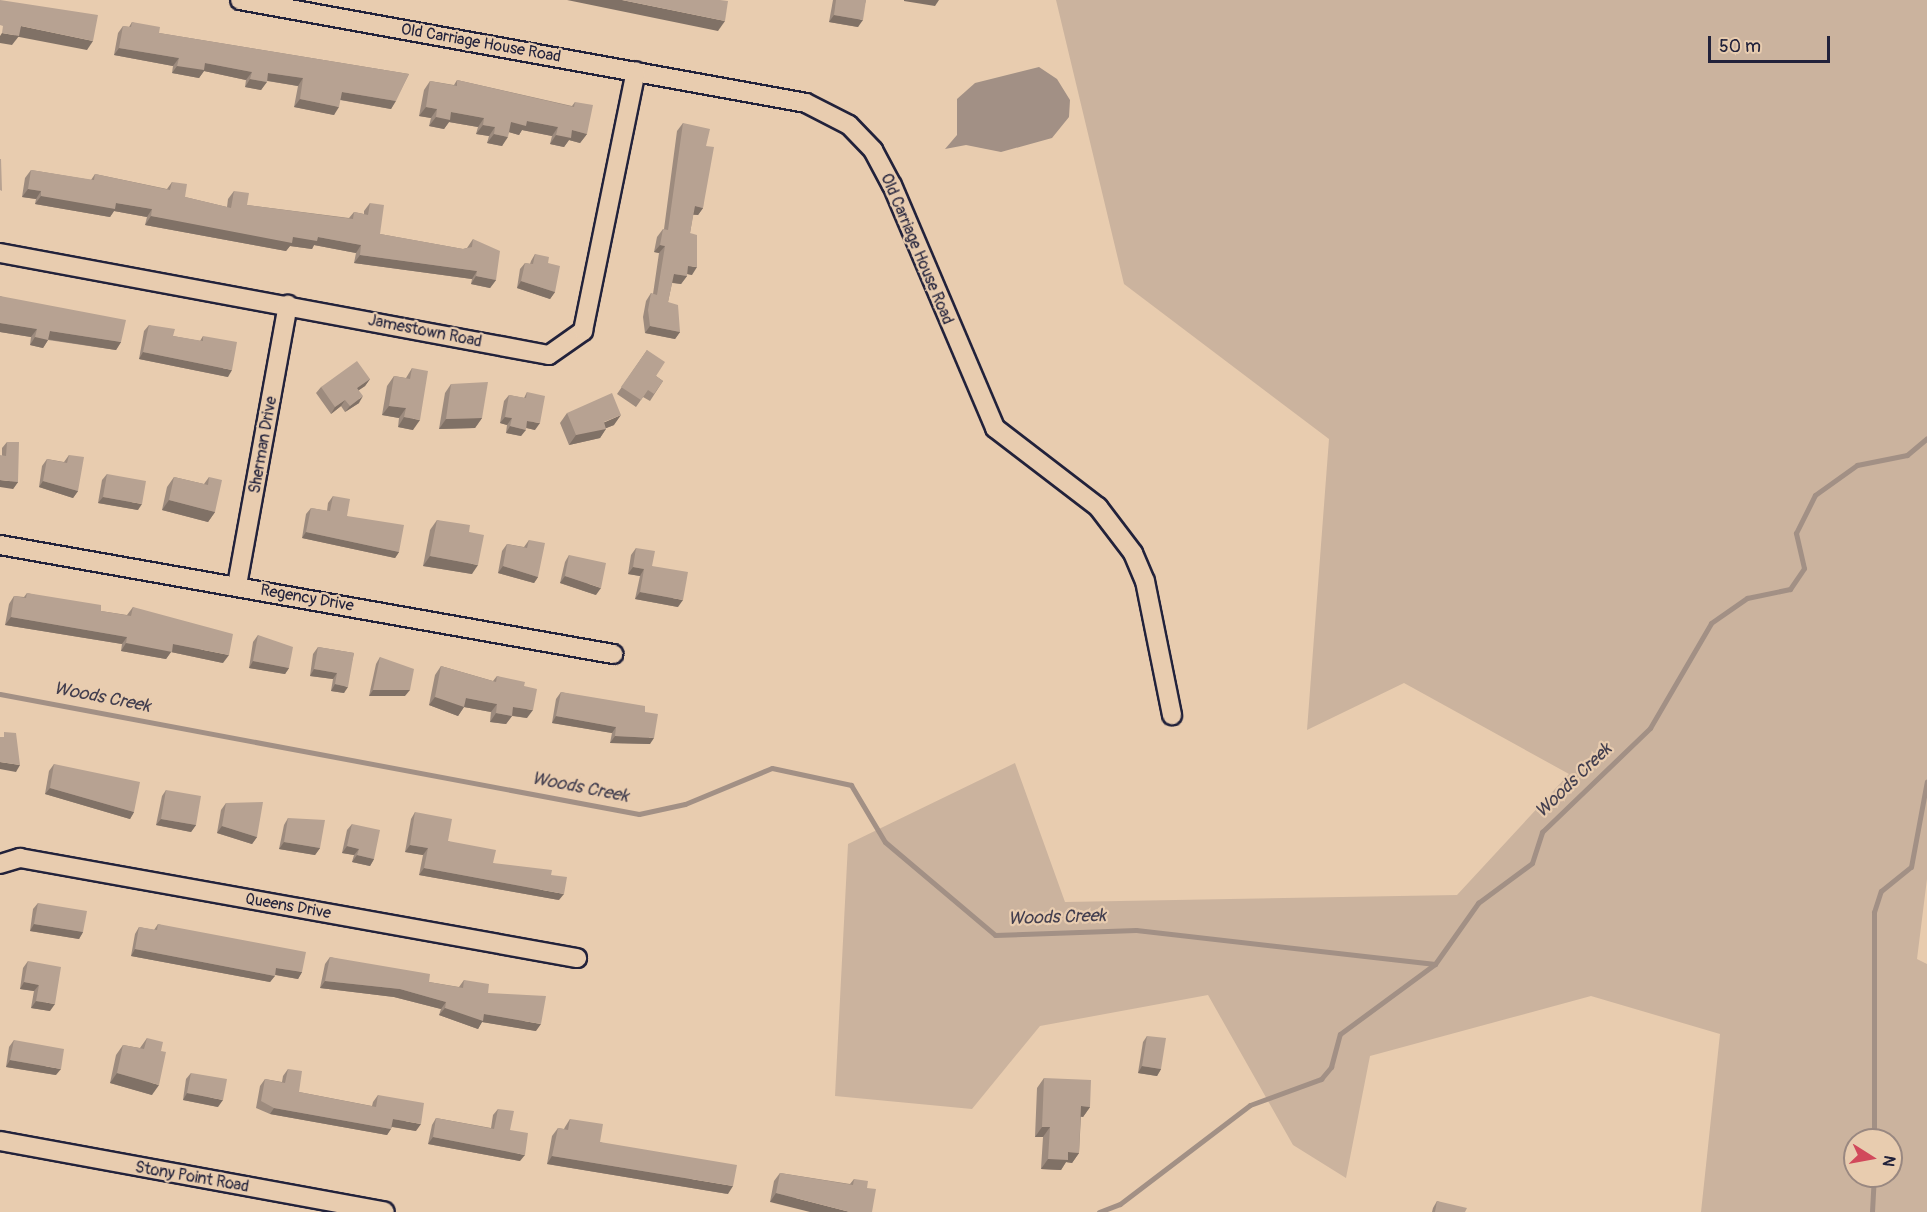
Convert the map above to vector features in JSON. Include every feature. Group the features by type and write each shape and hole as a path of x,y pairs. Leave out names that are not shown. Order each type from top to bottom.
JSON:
{"street":[{"name":"Old Carriage House Road","path":"240,0 636,71 828,110 873,150 995,428 1098,507 1133,553 1145,581 1172,715"},
{"name":"Jamestown Road","path":"0,253 549,355 583,332 636,71"},
{"name":"Sherman Drive","path":"237,585 288,305"},
{"name":"Regency Drive","path":"0,545 237,585 613,654"},
{"name":"Queens Drive","path":"0,864 20,858 577,958"},
{"name":"Stony Point Road","path":"0,1141 385,1212"}],"shaded area":[{"path":"1056,0 1927,0 1927,879 1917,959 1927,964 1927,1212 1701,1212 1720,1034 1591,996 1370,1056 1346,1178 1293,1145 1208,995 1040,1026 972,1109 835,1096 848,844 1015,763 1065,902 1457,895 1569,774 1404,683 1307,730 1329,439 1124,284"},
{"path":"1039,67 1057,79 1070,100 1069,117 1052,138 1001,152 966,145 945,149 957,135 957,99 975,83"}],"building":[{"path":"0,0 98,15 93,41 21,26 19,36 2,33"},
{"path":"622,0 720,0 728,1 725,21"},
{"path":"836,0 866,0 863,20 834,15"},
{"path":"132,22 160,27 159,33 409,74 396,101 342,92 339,107 300,99 303,78 268,73 267,82 250,79 252,72 205,63 204,70 177,66 179,58 119,48 123,26 131,27"},
{"path":"457,80 574,107 575,102 593,105 587,134 572,130 571,138 556,135 558,127 527,121 526,126 511,122 508,137 494,134 495,127 483,125 484,118 451,112 450,120 436,117 437,109 426,107 430,81 457,86"},
{"path":"683,123 710,129 706,146 714,147 703,208 695,206 690,233 697,235 697,267 688,266 687,276 674,274 668,302 678,305 680,332 650,326 648,310 651,293 657,295 665,246 660,245 663,229 668,230"},
{"path":"1,159 2,191 0,190"},
{"path":"31,170 94,180 95,174 170,190 172,182 187,184 185,197 231,208 234,191 249,193 247,205 353,219 354,212 368,215 370,203 384,205 380,234 463,249 472,247 473,239 500,251 496,280 476,276 477,271 360,255 361,245 318,237 317,241 293,237 292,243 151,216 152,209 116,203 115,209 41,196 41,191 28,189"},
{"path":"535,254 549,257 548,263 560,266 555,292 521,281 525,263 533,264"},
{"path":"0,296 126,320 121,342 50,331 48,340 35,337 37,329 0,323"},
{"path":"149,325 175,329 173,336 203,341 203,336 237,342 232,370 143,352"},
{"path":"647,350 665,362 656,376 663,381 654,394 648,390 641,400 621,387"},
{"path":"357,361 370,379 357,388 363,396 350,406 345,400 335,407 321,387"},
{"path":"412,368 428,371 420,420 404,417 406,408 389,406 394,376 410,379"},
{"path":"488,382 482,418 446,419 451,384"},
{"path":"527,392 545,396 540,423 527,421 526,430 510,426 512,418 505,417 509,395 526,398"},
{"path":"612,393 621,415 604,422 606,429 576,435 567,413"},
{"path":"7,442 19,442 18,482 0,480 0,455 6,456"},
{"path":"69,455 84,457 78,491 43,481 47,459 67,463"},
{"path":"107,474 146,481 142,504 103,497"},
{"path":"174,477 208,485 209,477 222,480 215,512 169,500"},
{"path":"333,496 350,499 347,516 404,525 399,552 306,532 311,508 330,511"},
{"path":"437,520 470,525 469,532 484,535 478,565 430,556"},
{"path":"529,540 545,543 538,577 503,566 507,544 527,548"},
{"path":"636,548 655,551 652,566 688,572 683,600 640,592 644,569 633,567"},
{"path":"569,555 606,563 601,588 565,576"},
{"path":"27,593 101,605 101,611 131,616 133,607 233,634 229,655 173,644 172,652 126,643 127,637 11,617 14,596 26,598"},
{"path":"258,635 293,647 289,668 253,661"},
{"path":"318,647 354,653 348,687 335,684 337,673 314,669"},
{"path":"380,657 414,669 410,690 373,690"},
{"path":"441,666 496,682 497,676 525,682 524,686 537,689 533,710 513,707 512,716 496,713 497,704 466,698 464,707 435,697"},
{"path":"561,692 645,706 645,712 658,714 654,738 615,736 616,727 556,716"},
{"path":"4,732 16,733 20,765 0,762 0,737 4,737"},
{"path":"54,764 140,782 134,812 50,788"},
{"path":"166,790 201,796 196,825 161,819"},
{"path":"263,802 257,837 222,826 226,803"},
{"path":"415,812 452,819 448,841 496,850 493,863 552,870 551,875 567,877 564,894 424,868 428,848 410,845"},
{"path":"288,818 325,820 320,848 284,842"},
{"path":"352,824 380,830 374,859 357,855 359,849 347,846"},
{"path":"38,903 87,911 83,932 34,924"},
{"path":"158,924 306,952 302,972 276,968 275,976 135,949 139,927 157,930"},
{"path":"330,957 430,974 429,982 463,988 464,980 489,984 488,993 546,996 541,1024 484,1014 483,1021 445,1008 446,1002 400,989 325,981"},
{"path":"28,961 61,967 55,1004 36,1001 39,985 24,982"},
{"path":"1147,1036 1166,1038 1161,1069 1142,1066"},
{"path":"147,1038 163,1042 161,1051 166,1052 159,1085 117,1073 123,1045 144,1049"},
{"path":"14,1040 64,1049 61,1069 10,1060"},
{"path":"288,1069 302,1071 299,1092 376,1107 378,1095 424,1103 421,1124 393,1119 391,1129 274,1108 261,1101 265,1079 285,1083"},
{"path":"191,1073 227,1079 223,1100 187,1093"},
{"path":"1044,1078 1091,1080 1090,1107 1081,1106 1079,1153 1068,1152 1068,1160 1048,1159 1050,1127 1042,1127"},
{"path":"498,1109 514,1111 510,1130 528,1133 525,1155 433,1137 436,1118 494,1129"},
{"path":"570,1119 603,1124 600,1142 737,1165 733,1186 552,1156 558,1128 568,1130"},
{"path":"780,1173 853,1185 854,1179 868,1181 867,1188 876,1189 872,1212 850,1212 776,1193"},
{"path":"1437,1201 1467,1208 1465,1212 1435,1212"}],"waterway":[{"name":"Woods Creek","path":"1099,1212 1120,1204 1250,1105 1321,1079 1331,1067 1340,1034 1435,964 1478,903 1532,863 1542,832 1650,728 1711,623 1747,598 1790,589 1804,568 1796,533 1815,495 1857,465 1907,455 1927,438"},
{"name":"Woods Creek","path":"0,694 639,814 685,804 772,768 851,785 885,842 995,935 1136,930 1435,964"},
{"path":"1874,1128 1874,912 1881,891 1911,867 1927,781"},
{"path":"1872,1212 1873,1188"}]}
